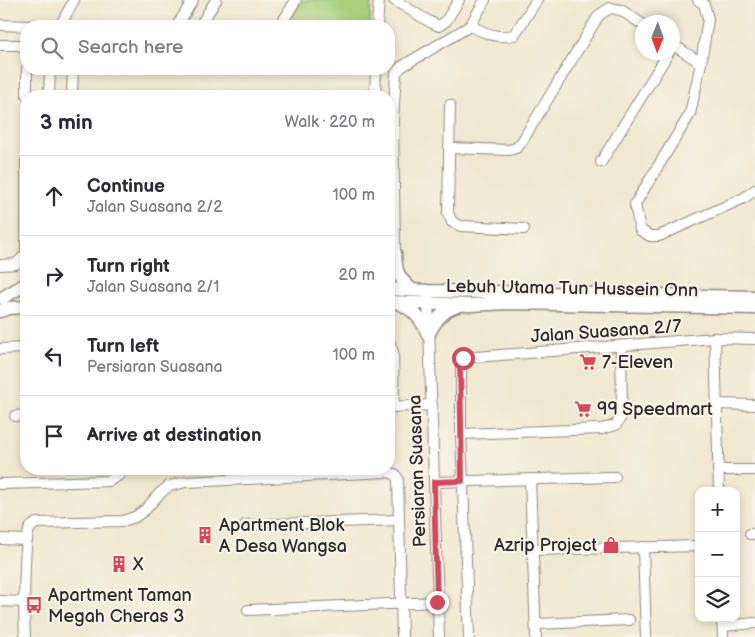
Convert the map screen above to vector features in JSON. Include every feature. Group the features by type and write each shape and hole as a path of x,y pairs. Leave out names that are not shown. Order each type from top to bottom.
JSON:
{"main road":[{"path":"395,262 396,272 400,279 411,290"},
{"path":"1,298 20,287"},
{"name":"Lebuh Utama Tun Hussein Onn","path":"395,289 411,290 428,297 463,305 509,302 755,308"},
{"path":"1,298 20,296"},
{"name":"Lebuh Utama Tun Hussein Onn","path":"395,302 428,297 755,296"},
{"path":"395,303 408,308 418,317 428,335"},
{"path":"428,335 436,320 444,312 463,305"},
{"path":"0,312 20,310"}],"street":[{"path":"63,20 74,0"},
{"path":"181,20 193,0"},
{"path":"204,20 216,0"},
{"path":"284,20 296,0"},
{"path":"378,20 379,0"},
{"path":"394,0 439,26 446,21 459,0"},
{"path":"394,90 396,74 401,68 470,26 485,0"},
{"path":"470,26 488,34 502,37 514,35 537,0"},
{"path":"698,0 704,4 708,19 702,63 690,114 636,204 640,230 650,236 659,236 744,198 755,190"},
{"path":"449,148 509,150 516,148 521,143 599,15 610,8 621,10 635,19"},
{"path":"0,25 20,26"},
{"path":"0,45 20,46"},
{"path":"680,51 702,63"},
{"path":"601,162 664,60"},
{"path":"27,75 27,90"},
{"path":"50,75 50,90"},
{"path":"72,90 73,75"},
{"path":"375,90 376,75"},
{"path":"450,105 448,212 452,222 461,226 524,229"},
{"path":"0,265 16,264 20,260"},
{"name":"Persiaran Suasana","path":"428,297 439,637"},
{"path":"715,338 719,487"},
{"name":"Jalan Suasana 2/7","path":"460,434 461,360 463,358 621,347 715,338 755,339"},
{"path":"469,637 460,434 602,429 616,425 622,415 621,347"},
{"path":"0,349 20,348"},
{"path":"716,404 755,405"},
{"path":"395,407 432,405"},
{"path":"15,416 20,416"},
{"path":"718,470 755,470"},
{"path":"395,474 398,479 402,637"},
{"path":"0,484 108,481 119,475"},
{"path":"25,637 24,602 27,540 30,529 36,523 124,521 135,517 145,510 158,494 169,486 186,482 327,475"},
{"path":"434,482 615,477"},
{"path":"530,479 536,637"},
{"path":"245,525 398,520"},
{"path":"0,540 27,540"},
{"path":"534,550 695,546"},
{"path":"643,547 646,637"},
{"path":"0,601 24,602"},
{"path":"248,610 437,602"},
{"path":"536,624 629,620"},
{"path":"722,627 755,623"}],"green space":[{"path":"302,0 371,0 370,20 290,20"}],"place":[{"name":"7-Eleven","path":"588,362"},
{"name":"99 Speedmart","path":"583,409"},
{"name":"Apartment Blok A Desa Wangsa","path":"205,535"},
{"name":"Azrip Project","path":"611,545"},
{"name":"X","path":"119,564"},
{"name":"Apartment Taman Megah Cheras 3","path":"34,605"}],"route":[{"path":"437,602 434,482 462,481 460,363 463,358"}]}
